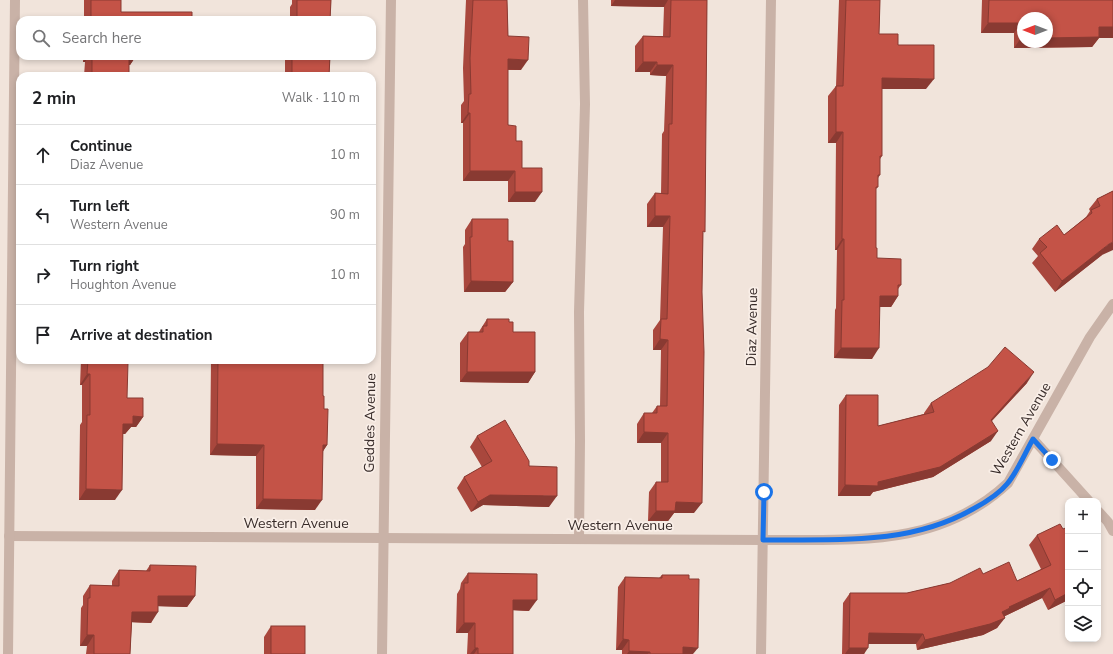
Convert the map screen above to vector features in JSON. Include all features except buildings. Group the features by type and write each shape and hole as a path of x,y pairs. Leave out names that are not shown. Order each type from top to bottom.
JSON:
{"street":[{"path":"8,654 15,0"},
{"name":"Geddes Avenue","path":"382,654 390,0"},
{"path":"578,539 580,441 578,312 585,104 583,0"},
{"name":"Diaz Avenue","path":"761,654 771,0"},
{"name":"Western Avenue","path":"9,536 763,540 870,539 903,535 932,528 960,516 991,499 1008,483 1090,336 1113,304"},
{"path":"1033,439 1086,498"},
{"path":"1101,514 1113,531"}],"route":[{"path":"764,492 763,540 870,539 903,535 932,528 960,516 991,499 1008,483 1033,439 1052,460"}]}
